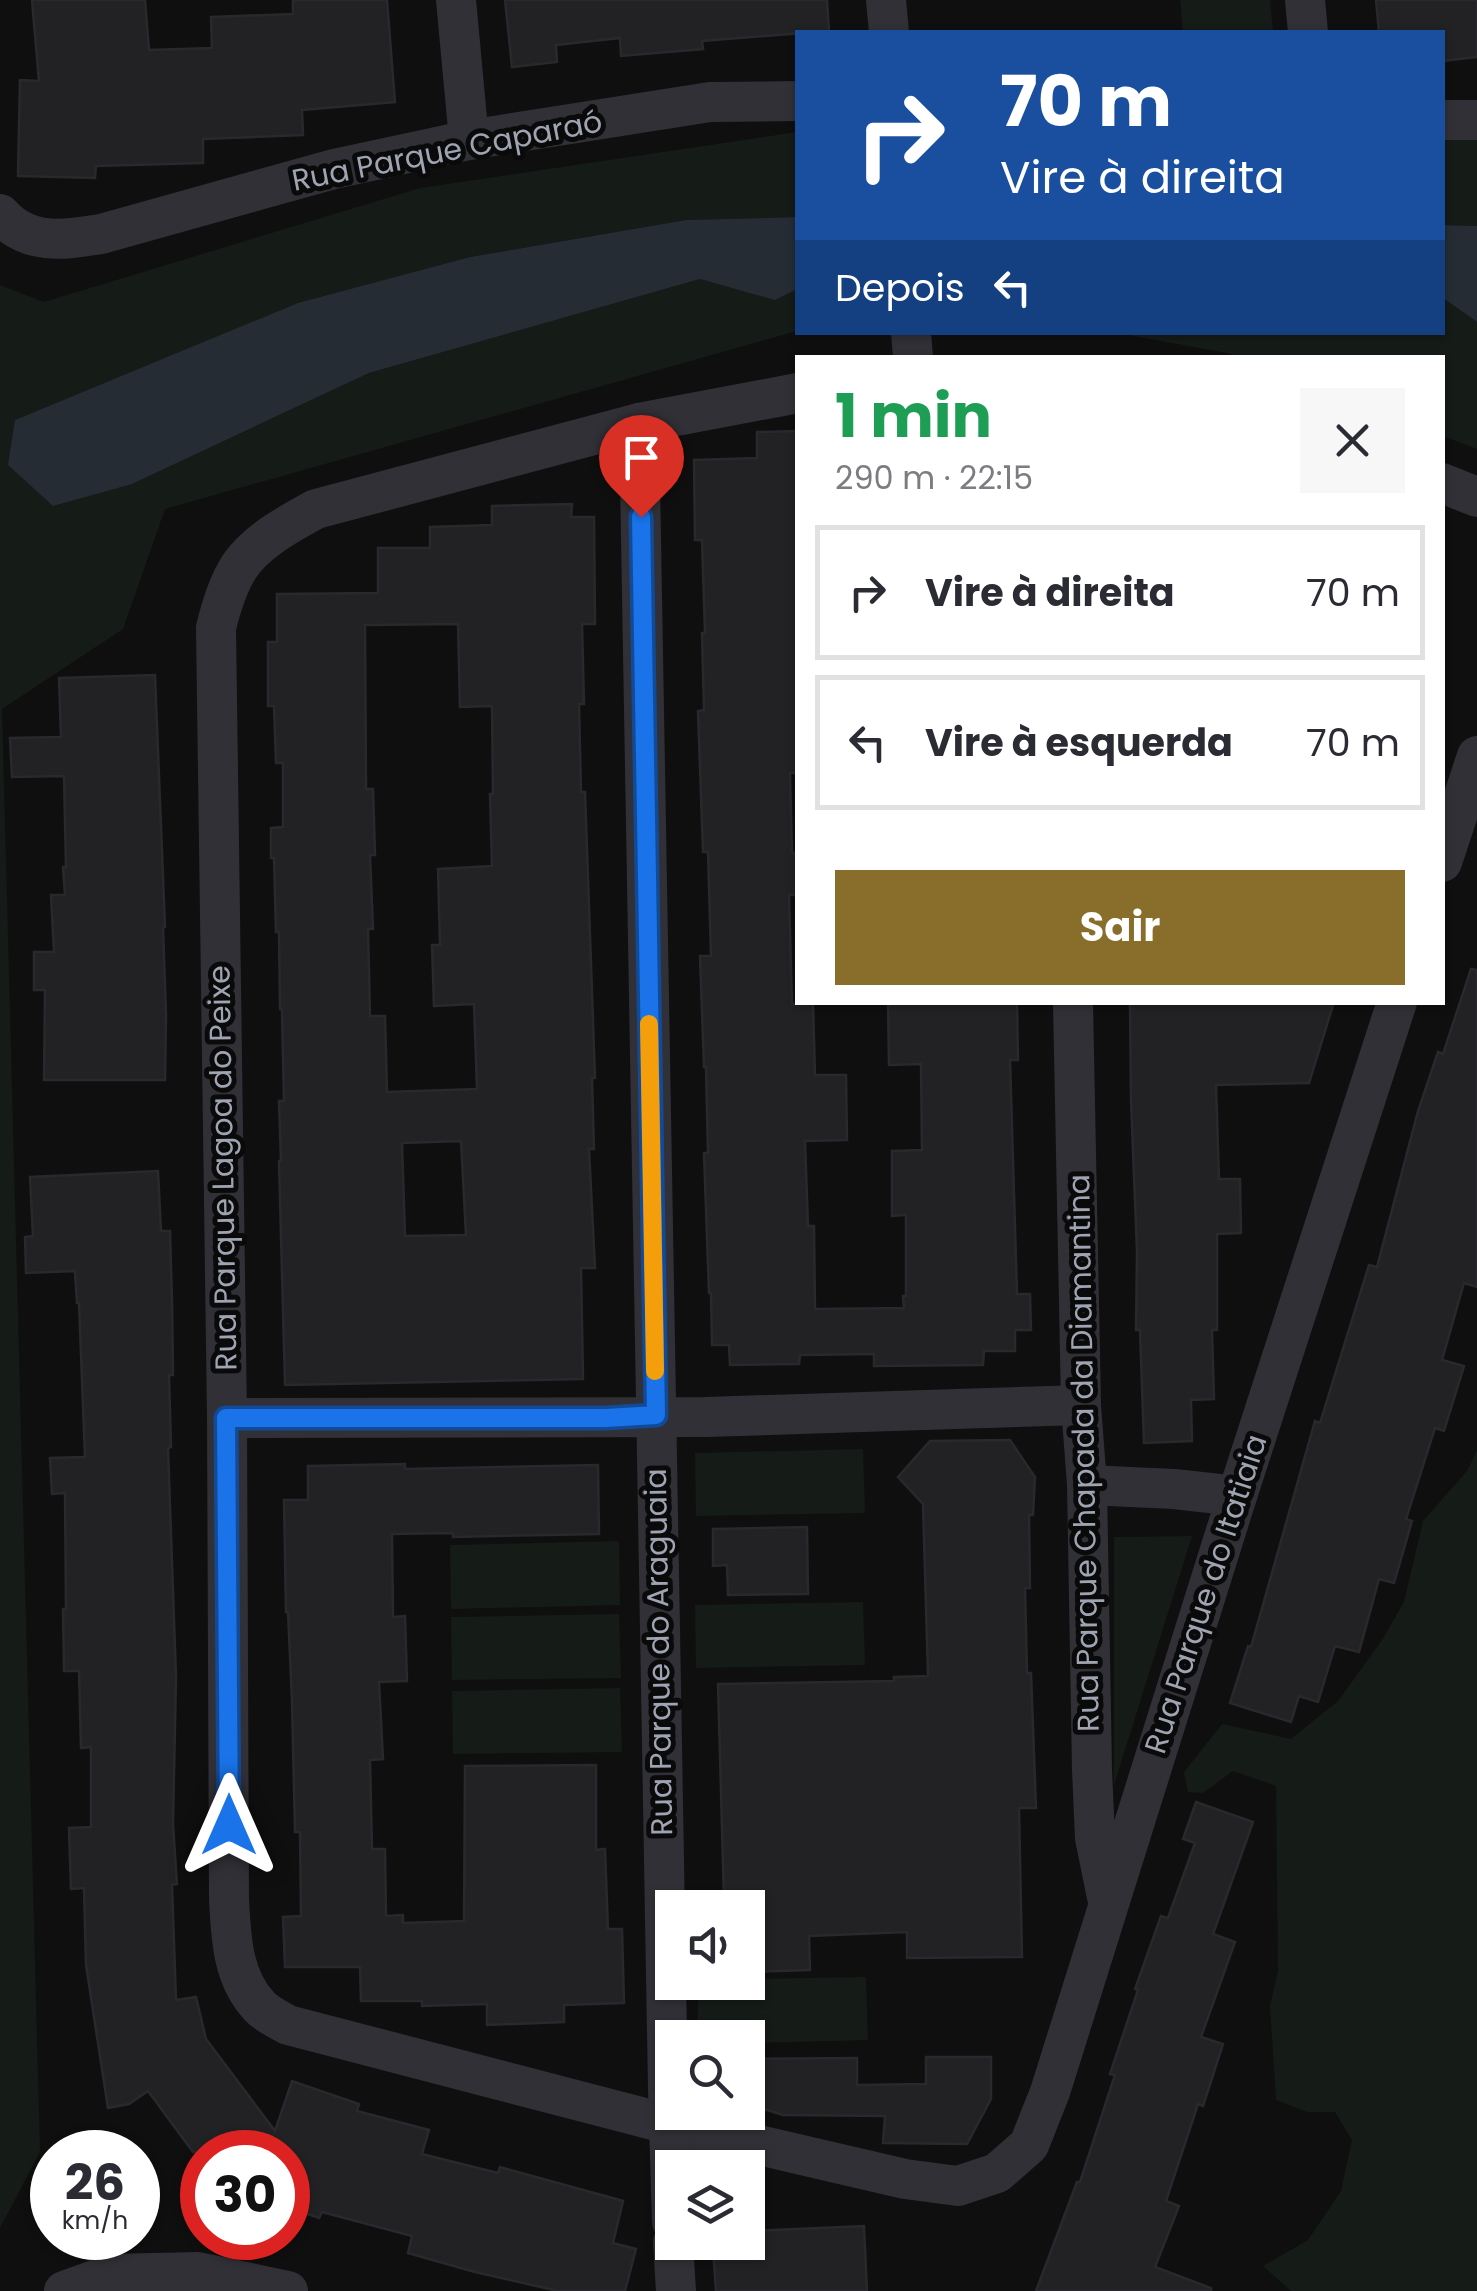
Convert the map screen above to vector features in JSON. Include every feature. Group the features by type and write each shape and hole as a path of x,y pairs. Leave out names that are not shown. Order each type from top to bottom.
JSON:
{"street":[{"path":"456,0 469,140"},
{"path":"886,0 889,30"},
{"path":"1305,0 1308,30"},
{"name":"Rua Parque Caparaó","path":"0,214 10,226 35,237 64,240 101,234 334,169 469,140 710,102 795,100"},
{"path":"1445,120 1477,120"},
{"path":"639,423 795,394"},
{"name":"Rua Parque Lagoa do Peixe","path":"639,423 316,509 282,528 240,565 225,594 216,628 229,1880 232,1944 241,1980 261,2009 288,2026 655,2121"},
{"name":"Rua Parque do Araguaia","path":"639,423 666,2020"},
{"path":"1445,484 1477,497"},
{"path":"1445,853 1477,756"},
{"name":"Rua Parque Chapada da Diamantina","path":"1073,1005 1092,1770 1095,1838 1108,1902"},
{"name":"Rua Parque do Itatiaia","path":"694,2130 905,2179 958,2186 997,2173 1029,2146 1050,2092 1396,1005"},
{"path":"226,1418 705,1417 1081,1405"},
{"path":"1087,1485 1237,1496"},
{"path":"675,2260 676,2291"},
{"path":"66,2291 110,2274 198,2272 288,2291"}],"shaded area":[{"path":"1180,0 1270,0 1273,30 1183,30"},
{"path":"795,132 795,217 686,220 470,257 298,304 15,420 132,484 369,373 700,279 775,299 795,290 795,332 165,509 123,629 2,709 39,2130 30,2130 30,2171 0,2228 0,285 44,302 420,188"},
{"path":"1445,138 1477,138 1477,226 1445,225"},
{"path":"795,217 795,290 775,300 700,279 369,373 132,484 53,506 8,465 15,420 298,303 470,257 686,220"},
{"path":"1445,225 1477,226 1477,322 1445,299"},
{"path":"1445,299 1477,322 1477,449 1445,437 1445,355 1227,353 1128,335 1445,335"},
{"path":"863,1449 865,1513 696,1516 695,1453"},
{"path":"1477,1450 1477,2291 1291,2291 1263,2266 1308,2240 1341,2191 1352,2140 1335,2112 1307,2112 1276,2100 1270,2006 1278,1971 1276,1786 1233,1771 1203,1793 1188,1792 1184,1772 1222,1724 1291,1739 1338,1701 1404,1602 1423,1521 1467,1471"},
{"path":"1192,1536 1114,1785 1114,1537"},
{"path":"619,1541 620,1605 451,1609 450,1545"},
{"path":"863,1602 865,1665 696,1668 695,1605"},
{"path":"619,1614 621,1678 452,1680 451,1617"},
{"path":"620,1688 622,1752 453,1754 452,1691"},
{"path":"866,1977 868,2040 765,2043 765,2020 698,2020 698,2000 765,2000 765,1979"}],"building":[{"path":"32,0 145,0 149,50 212,48 211,17 293,14 293,0 387,0 395,102 302,110 303,135 203,139 203,163 96,166 95,178 18,176 20,80 39,81"},
{"path":"505,0 827,0 829,30 702,41 703,49 621,56 620,38 556,45 557,62 512,67"},
{"path":"1376,0 1477,0 1477,57 1445,61 1445,30 1379,30"},
{"path":"795,431 795,773 790,773 795,895 789,895 792,1004 813,1005 815,1075 846,1075 847,1140 805,1141 808,1226 814,1226 815,1309 904,1308 906,1215 892,1216 892,1151 922,1150 921,1064 889,1065 888,1005 1017,1005 1018,1060 1010,1060 1017,1294 1030,1294 1031,1330 1015,1330 1015,1351 984,1351 983,1365 874,1366 874,1354 800,1355 799,1364 730,1365 729,1345 712,1345 700,956 711,956 698,711 704,710 705,633 702,540 695,540 694,460 757,458 757,432"},
{"path":"572,504 571,517 594,517 595,624 582,624 584,704 579,704 595,1078 594,1149 589,1149 595,1268 581,1268 583,1379 285,1385 279,1161 279,1101 284,1101 282,1009 271,858 271,828 283,827 283,763 276,763 274,706 268,706 268,642 277,642 277,594 378,593 378,548 430,548 430,527 492,525 492,506","holes":["458,624 460,707 492,706 492,866 438,869 440,945 432,945 434,1006 474,1004 477,1089 387,1092 385,1016 370,1016 370,855 375,855 373,789 366,789 365,625","461,1141 466,1235 405,1236 402,1143"]},
{"path":"155,675 165,927 165,1080 44,1080 45,990 34,990 34,952 54,952 51,895 65,895 64,776 12,777 10,738 61,737 59,678"},
{"path":"1471,969 1477,970 1477,1287 1464,1283 1442,1360 1464,1366 1444,1431 1435,1428 1406,1519 1412,1521 1394,1583 1379,1579 1359,1652 1335,1646 1318,1702 1299,1696 1291,1722 1230,1703 1248,1646 1251,1647 1315,1421 1320,1423 1369,1265 1377,1267 1418,1111 1438,1052 1443,1054"},
{"path":"1130,1005 1333,1005 1309,1083 1216,1085 1219,1179 1240,1179 1241,1233 1217,1234 1217,1330 1212,1330 1214,1399 1191,1400 1192,1441 1144,1443 1140,1330 1136,1330"},
{"path":"158,1171 161,1231 170,1231 172,1300 173,1375 169,1375 168,1448 176,1677 173,1824 177,1884 172,1885 176,2000 196,1997 206,2039 274,2130 180,2130 180,2134 148,2091 129,2104 108,2108 86,1965 84,1888 71,1889 69,1828 91,1827 91,1747 81,1748 79,1671 64,1671 65,1493 52,1494 50,1458 85,1457 79,1303 75,1271 26,1273 25,1237 33,1236 30,1177"},
{"path":"1010,1440 1035,1477 1033,1515 1029,1515 1030,1588 1025,1588 1036,1808 1019,1808 1022,1957 907,1958 907,1932 809,1936 810,1970 765,1971 765,1890 724,1890 718,1684 894,1681 894,1677 928,1676 923,1504 898,1477 930,1441"},
{"path":"405,1464 405,1469 598,1465 599,1534 392,1534 393,1617 405,1616 407,1681 379,1682 383,1759 370,1760 372,1849 385,1849 386,1916 403,1915 403,1923 464,1921 465,1766 596,1765 596,1850 605,1849 608,1929 622,1929 624,2003 564,2005 564,2022 487,2025 487,2004 422,2006 422,2001 361,2001 360,1967 285,1967 283,1917 301,1916 284,1500 308,1500 308,1466"},
{"path":"807,1527 808,1594 728,1595 727,1565 713,1566 713,1529"},
{"path":"1196,1802 1253,1822 1213,1934 1235,1942 1201,2037 1223,2044 1203,2106 1198,2104 1166,2201 1179,2206 1155,2267 1211,2291 1036,2291 1080,2182 1115,2075 1110,2074 1138,1990 1135,1989 1161,1916 1168,1918 1195,1843 1183,1839"},
{"path":"926,2057 991,2057 991,2099 967,2144 883,2143 885,2116 783,2115 765,2109 765,2059 857,2058 857,2085 926,2084"},
{"path":"292,2081 359,2104 357,2111 429,2130 422,2154 498,2173 500,2167 623,2201 613,2243 636,2249 625,2291 558,2291 408,2253 412,2236 322,2212 319,2218 310,2215 310,2130 275,2130"},
{"path":"864,2226 867,2291 716,2291 714,2260 765,2260 765,2230"}],"slow traffic":[{"path":"649,1024 655,1371"}],"route":[{"path":"229,1825 226,1418 656,1415 641,517"}]}
